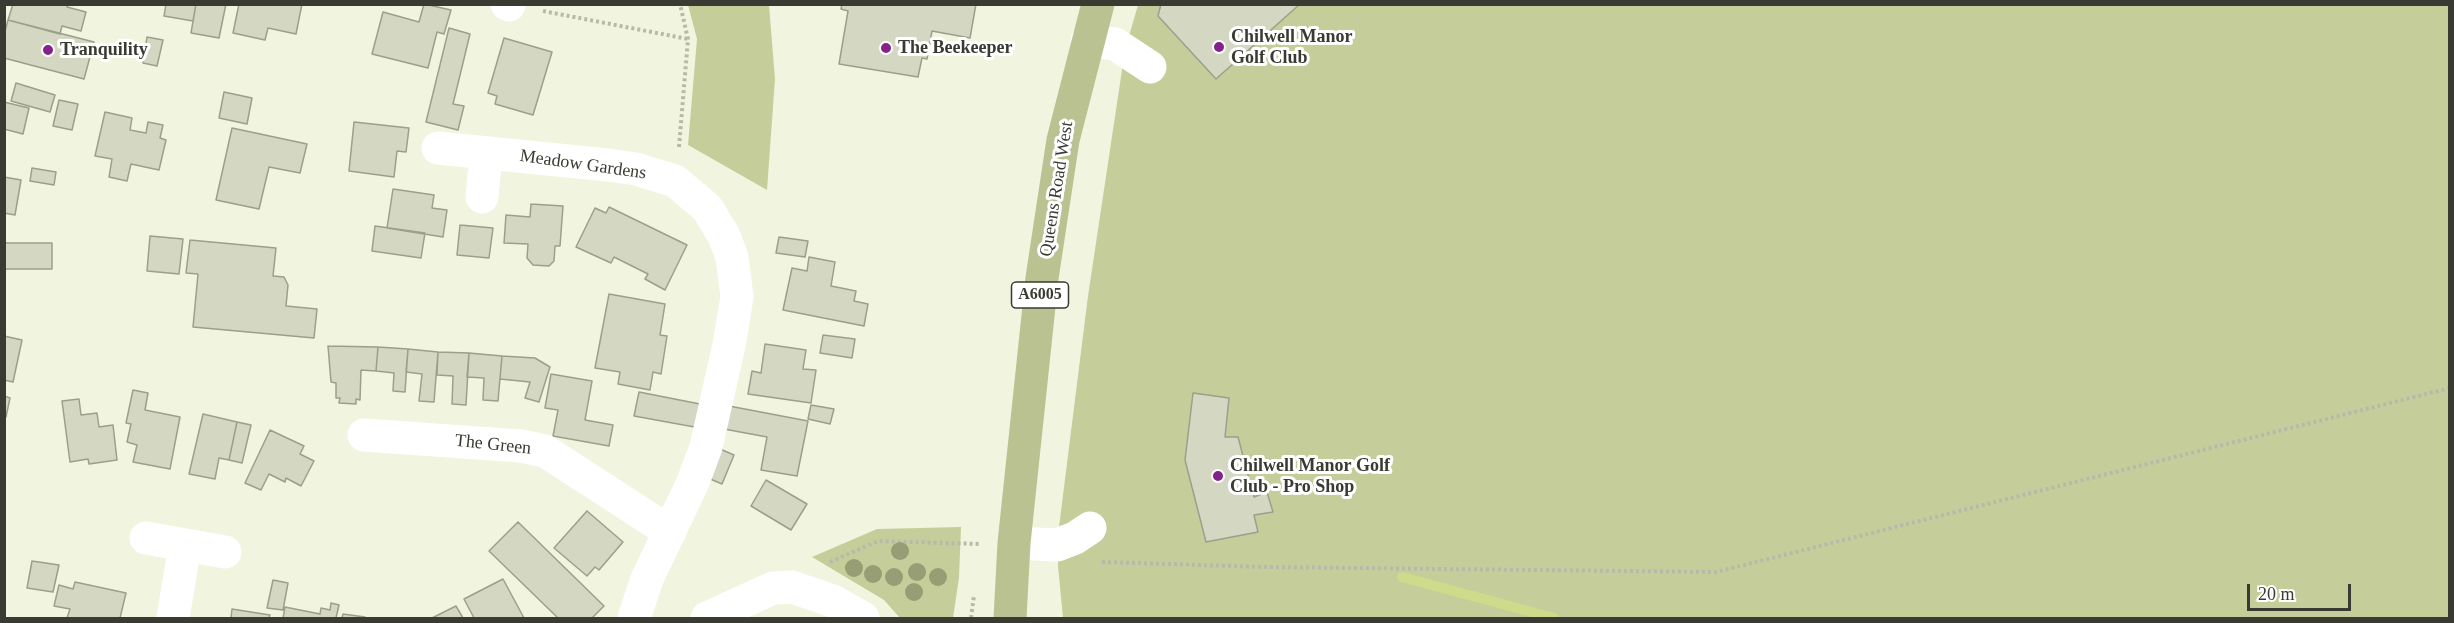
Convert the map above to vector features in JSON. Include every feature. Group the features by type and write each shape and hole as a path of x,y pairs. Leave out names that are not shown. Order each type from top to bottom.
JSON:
{"main road":[{"name":"Queens Road West","path":"1009,609 1014,543 1046,255 1063,140 1098,4"}],"street":[{"path":"1087,41 1115,44 1150,67"},
{"name":"Meadow Gardens","path":"438,148 636,169 675,181 707,208 724,236 732,257 736,297 729,345 706,447 669,532"},
{"path":"482,197 486,153"},
{"name":"The Green","path":"364,435 521,446 545,451 669,532"},
{"path":"1014,543 1057,545 1075,538 1090,528"},
{"path":"634,618 646,579 669,532"},
{"path":"146,538 225,552"},
{"path":"173,618 185,545"},
{"path":"707,618 772,588 792,587 833,601 864,618"}],"path":[{"path":"675,181 688,39 680,4"},
{"path":"508,5 688,39"},
{"path":"1091,561 1265,567 1716,572 2450,388"},
{"path":"825,564 878,541 1014,543"}],"green space":[{"path":"688,5 769,5 775,79 767,190 688,145 697,39"},
{"path":"1138,5 2449,5 2449,618 1063,618 1058,566 1059,527 1088,296 1125,50"},
{"path":"961,527 959,578 953,618 900,618 884,600 812,557 877,529"}],"building":[{"path":"13,4 68,4 67,7 86,12 81,31 62,26 60,34 8,20"},
{"path":"166,4 196,4 193,21 164,16"},
{"path":"196,4 226,4 219,38 191,33"},
{"path":"239,4 302,4 296,34 268,28 265,40 233,33"},
{"path":"424,4 451,10 444,34 437,32 428,68 372,54 383,12 419,22"},
{"name":"The Beekeeper","path":"842,4 976,4 970,38 932,31 927,59 922,58 918,77 839,64 848,11 841,9"},
{"name":"Chilwell Manor Golf Club","path":"1161,4 1300,4 1216,79 1158,16"},
{"name":"Tranquility","path":"8,20 94,42 84,79 4,58 4,35"},
{"path":"449,28 470,34 453,104 464,106 458,130 426,122"},
{"path":"147,37 163,40 157,66 143,63"},
{"path":"504,38 552,52 533,115 495,104 497,96 488,93"},
{"path":"16,83 55,95 50,112 11,101"},
{"path":"224,92 252,98 247,124 219,118"},
{"path":"59,100 78,104 72,130 53,126"},
{"path":"4,102 29,108 23,134 4,129"},
{"path":"105,112 132,118 130,130 146,133 148,122 163,125 160,138 166,140 159,170 131,164 127,181 109,177 112,159 95,156"},
{"path":"354,122 409,128 406,152 397,151 394,177 349,171"},
{"path":"232,128 307,144 300,173 269,167 259,209 216,200"},
{"path":"32,168 56,172 54,185 30,181"},
{"path":"4,177 21,180 15,215 4,213"},
{"path":"393,189 434,195 432,208 447,210 443,237 387,228"},
{"path":"531,204 563,206 560,246 555,246 554,261 549,266 533,265 527,258 528,244 504,243 506,215 530,217"},
{"path":"609,207 687,245 665,290 645,279 648,274 614,257 611,263 576,247 595,208 606,213"},
{"path":"460,225 493,228 489,258 457,255"},
{"path":"375,226 425,233 421,258 372,251"},
{"path":"150,236 183,239 179,274 147,271"},
{"path":"779,237 808,241 805,257 776,253"},
{"path":"190,240 276,248 273,276 284,277 288,285 286,306 317,309 314,338 193,327 198,274 186,273"},
{"path":"4,243 52,243 52,269 4,269"},
{"path":"809,257 835,262 831,286 856,291 854,301 868,304 864,326 783,310 792,268 807,271"},
{"path":"609,294 665,304 660,335 667,336 661,374 653,372 650,390 618,384 620,372 595,368"},
{"path":"823,335 855,339 852,358 820,353"},
{"path":"4,336 22,340 13,382 4,380"},
{"path":"765,344 806,350 803,369 816,370 811,403 748,394 752,371 761,373"},
{"path":"328,346 378,347 376,371 361,370 360,400 356,399 356,404 339,403 340,398 336,398 336,383 331,382"},
{"path":"378,347 408,349 405,392 393,391 394,373 376,371"},
{"path":"408,349 438,352 434,402 419,401 422,374 406,372"},
{"path":"438,352 469,353 466,405 452,404 453,376 437,375"},
{"path":"469,353 502,356 498,401 483,400 484,378 467,377"},
{"path":"502,356 535,358 550,367 539,402 525,398 530,382 500,379"},
{"path":"551,374 592,381 585,420 613,425 609,446 553,436 558,410 545,408"},
{"path":"133,390 148,393 145,410 180,417 170,469 133,462 137,445 127,442 131,424 126,423"},
{"path":"639,392 705,405 700,428 634,416"},
{"name":"Chilwell Manor Golf Club - Pro Shop","path":"1193,393 1229,398 1225,437 1238,437 1254,497 1267,492 1273,512 1254,515 1258,532 1206,542 1185,460"},
{"path":"4,396 10,398 6,417 4,417"},
{"path":"79,399 81,415 97,413 99,427 113,425 117,460 89,464 88,459 70,462 62,401"},
{"path":"811,405 834,409 830,424 808,419"},
{"path":"729,406 808,421 797,476 761,470 767,437 724,429"},
{"path":"203,414 237,422 229,460 219,458 215,479 189,474"},
{"path":"237,422 251,425 242,463 229,460"},
{"path":"270,430 304,446 300,454 314,461 301,486 286,478 285,482 269,474 261,490 245,483"},
{"path":"720,449 734,455 722,484 708,478"},
{"path":"766,480 807,504 791,530 751,506"},
{"path":"587,511 623,542 599,570 595,567 587,576 554,548"},
{"path":"518,522 604,606 592,618 558,618 489,551"},
{"path":"32,561 59,565 53,592 27,588"},
{"path":"503,579 524,618 474,618 464,599"},
{"path":"273,580 288,583 283,610 267,608"},
{"path":"75,582 126,593 120,618 67,618 70,609 54,606 59,585 73,589"},
{"path":"331,603 339,605 336,618 283,618 285,607 320,614 321,608 330,610"},
{"path":"456,606 463,618 432,618"},
{"path":"232,609 270,615 269,618 231,618"},
{"path":"343,614 365,617 342,618"}],"waterway":[{"path":"1402,577 1554,618"}],"place":[{"name":"Chilwell Manor Golf Club","path":"1219,47"},
{"name":"The Beekeeper","path":"886,48"},
{"name":"Tranquility","path":"48,50"},
{"name":"Chilwell Manor Golf Club - Pro Shop","path":"1218,476"}]}
